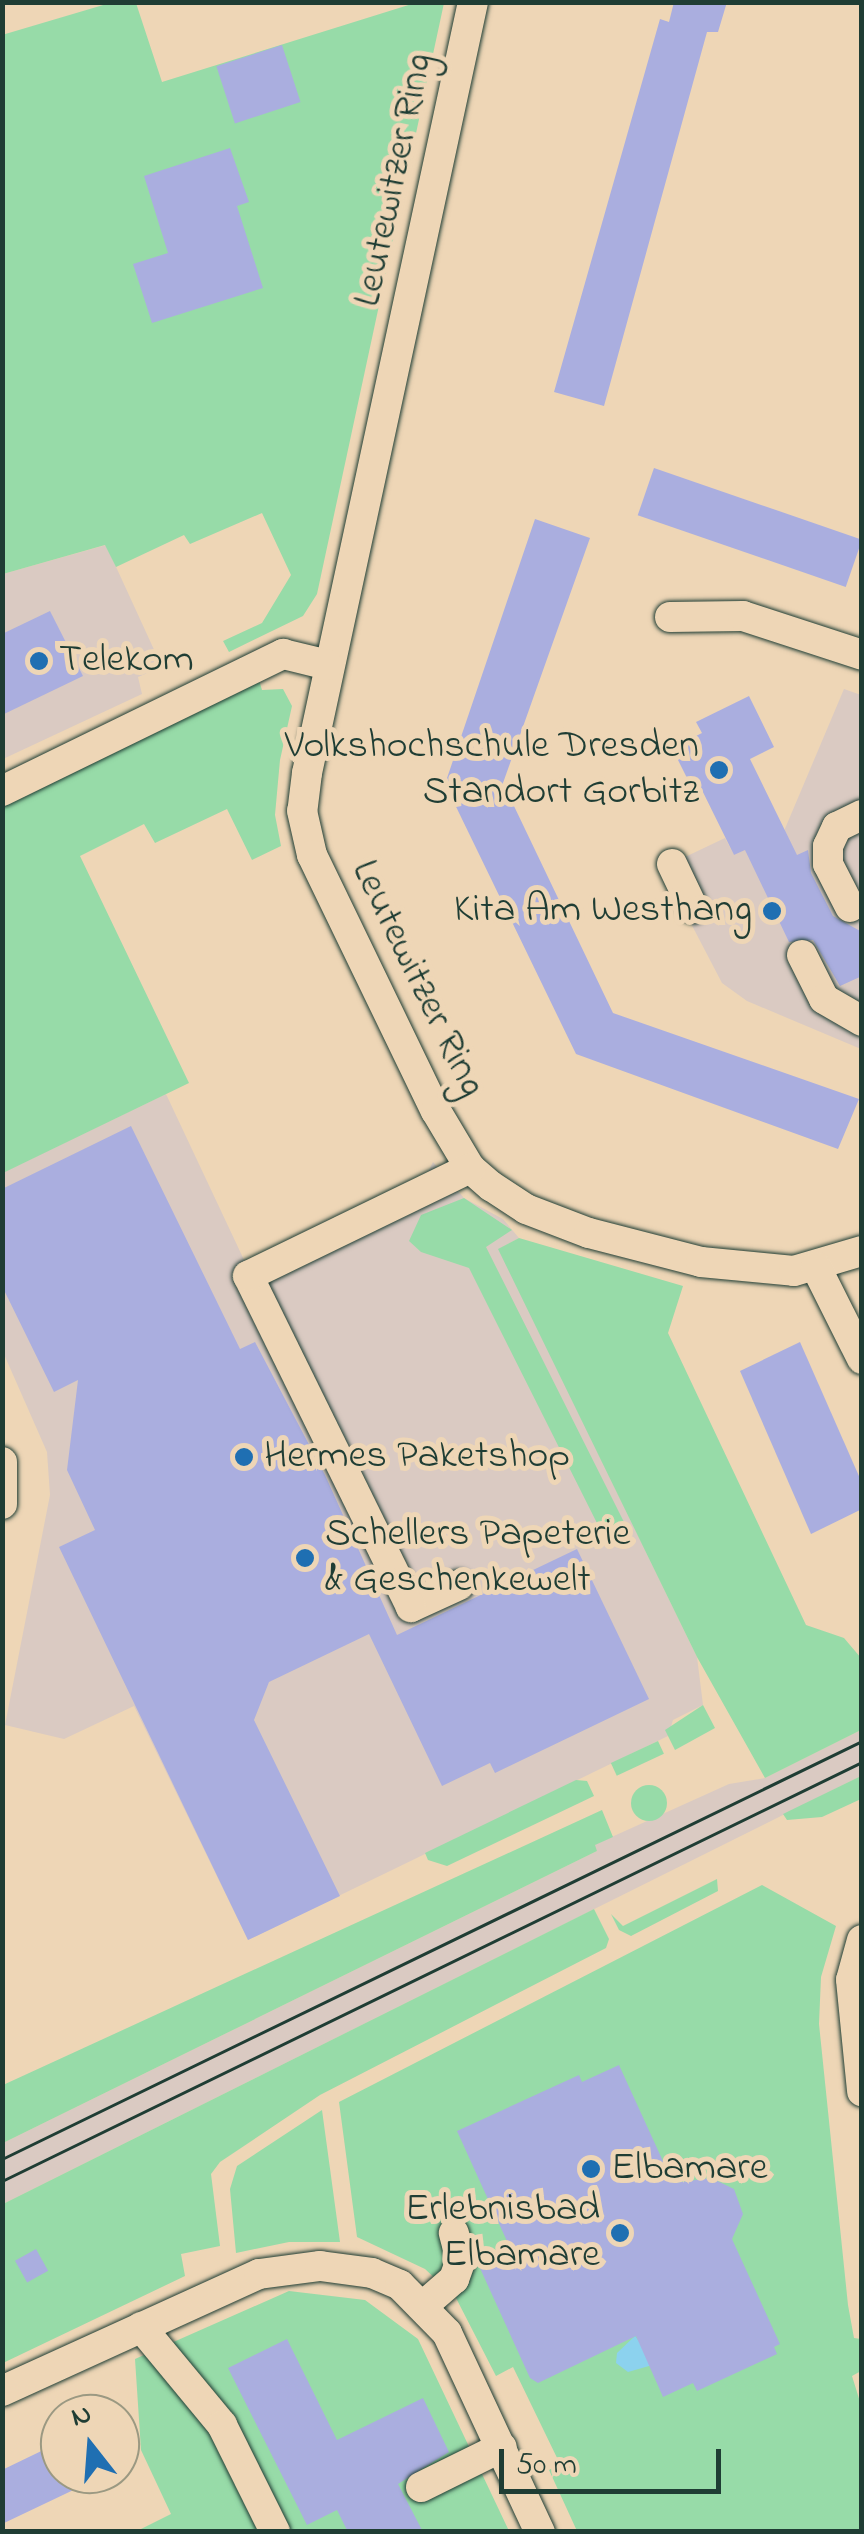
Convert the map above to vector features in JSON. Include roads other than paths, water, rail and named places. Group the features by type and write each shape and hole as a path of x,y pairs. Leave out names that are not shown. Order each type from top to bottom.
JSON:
{"street":[{"name":"Leutewitzer Ring","path":"473,2 328,665 302,811 312,856 470,1168 526,1209 589,1232 701,1262 794,1272 862,1251"},
{"path":"670,617 742,616 862,655"},
{"path":"2,791 283,654 328,665"},
{"path":"850,908 828,864 828,846 837,828 862,815"},
{"path":"672,864 693,908"},
{"path":"802,955 824,1000 862,1021"},
{"path":"459,1585 412,1606 248,1276 470,1168"},
{"path":"816,1267 862,1359"},
{"path":"2,1462 2,1504"},
{"path":"862,1940 850,1980 862,2092"},
{"path":"424,2305 454,2279 461,2260 454,2233"},
{"path":"2,2391 236,2282 284,2268 372,2273 424,2305 457,2348 540,2532"},
{"path":"141,2327 222,2424 275,2532"},
{"path":"421,2487 502,2447"}],"water":[{"path":"635,2336 656,2364 628,2372 616,2363 617,2353"}],"tram line":[{"path":"2,2159 862,1741"},
{"path":"2,2181 862,1762"}],"place":[{"name":"Telekom","path":"39,661"},
{"name":"Volkshochschule Dresden Standort Gorbitz","path":"719,770"},
{"name":"Kita Am Westhang","path":"772,911"},
{"name":"Hermes Paketshop","path":"244,1457"},
{"name":"Schellers Papeterie & Geschenkewelt","path":"305,1558"},
{"name":"Elbamare","path":"591,2169"},
{"name":"Erlebnisbad Elbamare","path":"620,2233"}]}
